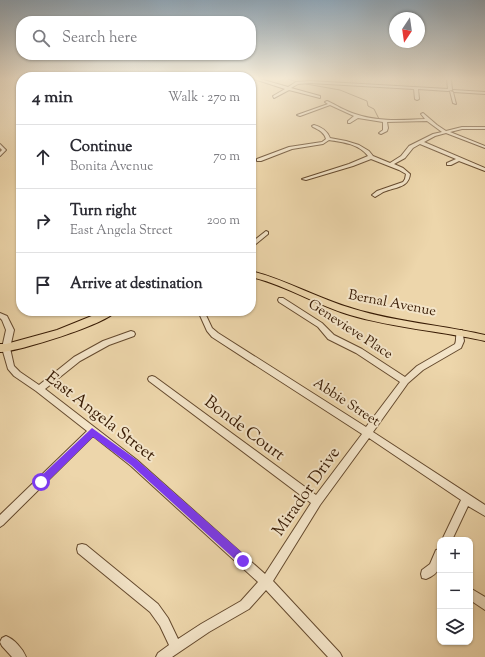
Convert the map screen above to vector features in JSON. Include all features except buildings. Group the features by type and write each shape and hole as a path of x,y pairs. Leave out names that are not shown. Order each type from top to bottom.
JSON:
{"main road":[{"name":"Bernal Avenue","path":"256,272 278,279 318,297 360,311 462,326 485,333"},
{"name":"Bernal Avenue","path":"256,275 270,279 345,310 485,338"},
{"path":"2,349 66,331 100,316"}],"street":[{"path":"300,114 311,110"},
{"path":"342,110 356,117 385,122 427,120"},
{"path":"423,114 427,120 445,132 485,147"},
{"path":"349,122 356,117"},
{"path":"381,133 385,131 385,122"},
{"path":"314,126 324,131 327,134 328,139"},
{"path":"391,164 403,157 411,147 445,132 462,128 485,128"},
{"path":"259,160 291,148 323,143 328,139 344,141 359,146 371,157 391,164 408,174 409,178 406,182 381,190 375,195"},
{"path":"420,142 485,170"},
{"path":"0,145 4,150 0,155"},
{"path":"304,179 351,165 371,157"},
{"path":"449,164 459,159"},
{"path":"256,242 266,233"},
{"name":"Genevieve Place","path":"281,300 320,325 331,337 359,351 405,381"},
{"path":"0,315 5,318 10,330 2,349"},
{"name":"Abbie Street","path":"203,316 209,329 215,335 368,433 485,512"},
{"name":"Mirador Drive","path":"162,657 205,628 245,605 266,582 317,502 405,381 420,368 458,346 460,342 460,332"},
{"path":"39,389 77,359 106,343 131,334"},
{"name":"East Angela Street","path":"2,349 11,367 17,374 39,389 92,432 134,463 266,582 336,657"},
{"name":"Bonde Court","path":"152,379 317,502"},
{"path":"0,522 92,432"},
{"path":"448,537 466,500"},
{"path":"82,549 154,608 164,622 176,647"},
{"path":"433,571 437,561"},
{"path":"473,595 485,604"},
{"path":"6,642 20,657"}],"waterway":[{"path":"374,110 379,119"}],"route":[{"path":"41,482 92,432 134,463 243,561"}]}
